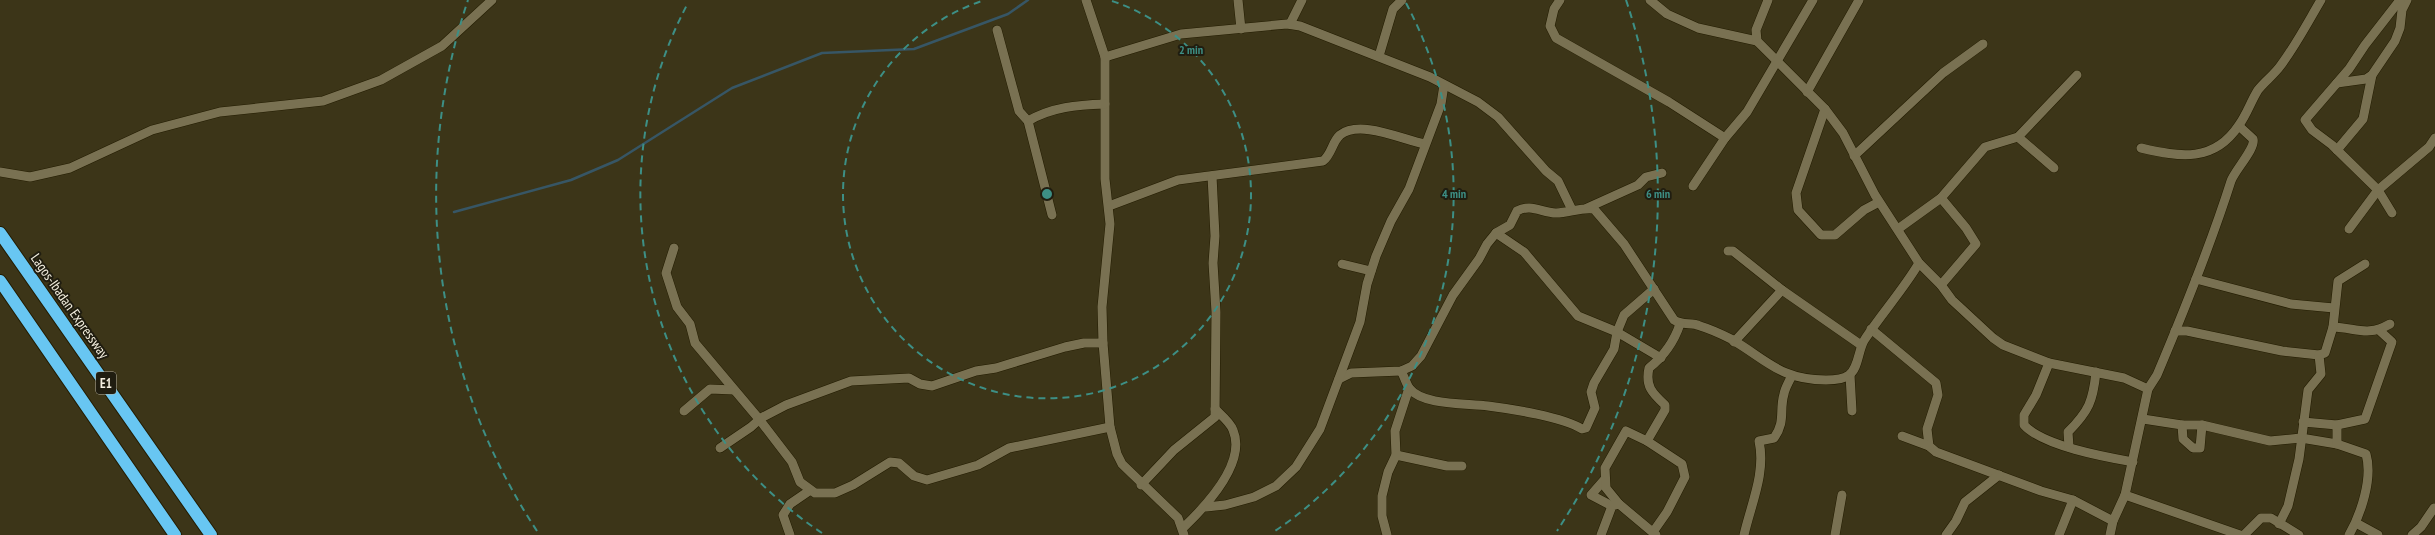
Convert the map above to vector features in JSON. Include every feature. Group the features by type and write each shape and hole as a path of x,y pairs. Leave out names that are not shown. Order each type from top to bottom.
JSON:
{"highway":[{"name":"Lagos-Ibadan Expressway","path":"0,233 211,535"},
{"name":"E1","path":"0,281 175,535"}],"street":[{"path":"0,172 30,177 70,168 152,130 220,112 330,98 381,80 442,46 492,0"},
{"path":"1086,0 1105,58 1105,180 1109,206 1109,246 1102,307 1103,344 1110,427 1117,454 1122,464 1141,484 1178,518 1183,532 1206,507 1235,458 1236,441 1233,429 1215,409"},
{"path":"1238,0 1241,29"},
{"path":"1290,24 1302,0"},
{"path":"1379,56 1393,9 1402,0"},
{"path":"1560,0 1554,9 1550,26 1552,34 1556,38 1669,102 1725,138"},
{"path":"1650,0 1667,14 1698,28 1746,40 1756,39"},
{"path":"1756,39 1768,0"},
{"path":"1693,186 1725,138 1747,112 1778,62 1813,0"},
{"path":"2141,148 2173,155 2205,154 2221,145 2239,126 2257,92 2282,64 2321,0"},
{"path":"2392,213 2378,190 2337,150 2312,130 2305,120 2337,84 2400,0"},
{"path":"2337,84 2366,79 2372,74 2395,41 2400,28 2402,10 2407,0"},
{"path":"1807,92 1855,1"},
{"path":"1105,58 1181,34 1290,24 1300,26 1379,56 1460,91 1498,117 1546,171 1558,181 1572,210"},
{"path":"997,30 1019,110 1028,122 1052,215"},
{"path":"1756,39 1826,110 1843,133 1879,202 1919,262 1941,284 1952,300 1993,338 2003,345 2049,363 2124,378 2148,389"},
{"path":"1854,156 1943,73 1983,44"},
{"path":"2337,150 2363,119 2372,74"},
{"path":"1898,229 1942,198 1985,147 2018,137 2077,75"},
{"path":"1206,507 1225,505 1247,499 1276,486 1296,467 1320,429 1360,322 1371,271 1391,221 1409,189 1420,156 1441,104 1444,85"},
{"path":"1028,122 1048,112 1066,107 1104,104"},
{"path":"1826,110 1796,193 1798,210 1821,235 1835,235 1864,210 1879,202"},
{"path":"2110,535 2113,521 2125,495 2143,419 2148,389 2157,375 2196,279 2235,171 2253,146 2253,139 2239,126"},
{"path":"1109,206 1178,180 1323,161 1328,157 1336,139 1347,131 1387,132 1425,144"},
{"path":"2018,137 2054,168"},
{"path":"2349,229 2378,190 2429,147 2435,138"},
{"path":"1412,141 1420,156"},
{"path":"2429,147 2435,155"},
{"path":"1338,379 1351,373 1401,371 1412,366 1421,356 1453,295 1479,259 1487,244 1496,233 1510,225 1517,211 1526,207 1557,213 1587,208 1638,185 1646,177 1662,173"},
{"path":"1141,484 1174,450 1212,421 1215,409 1216,312 1213,263 1215,236 1212,176"},
{"path":"1941,284 1976,244 1966,228 1942,198"},
{"path":"1587,208 1596,210 1624,244 1674,320 1680,324 1699,325 1734,342 1791,377 1833,380 1850,375"},
{"path":"1496,233 1524,252 1578,316 1617,332 1661,358"},
{"path":"674,248 666,273 677,307 690,324 695,343 759,419 792,462 800,482 809,490 822,494 835,493 853,485 890,462 899,463 914,476 927,480 978,465 1009,448 1110,427"},
{"path":"1728,251 1733,251 1782,290 1861,345"},
{"path":"1852,411 1850,375 1855,366 1861,345 1871,329 1907,282 1919,262"},
{"path":"1342,264 1371,271"},
{"path":"2175,331 2187,331 2282,351 2319,355 2325,353 2333,327 2338,281 2365,264"},
{"path":"2196,279 2291,304 2334,308"},
{"path":"1401,371 1409,388 1426,398 1453,404 1488,406 1542,416 1582,429 1586,428 1595,408 1591,392 1614,349 1617,332 1624,315 1654,288"},
{"path":"1734,342 1782,290"},
{"path":"1647,441 1665,410 1665,404 1651,391 1647,379 1649,368 1661,358 1676,336 1680,324"},
{"path":"2333,327 2366,332 2379,330 2390,324"},
{"path":"1871,329 1936,383 1938,395 1927,429 1929,446"},
{"path":"2303,422 2337,425 2365,419 2392,342 2379,330"},
{"path":"720,448 759,419 786,405 851,381 909,378 920,384 932,386 976,371 996,368 1065,347 1084,343 1103,344"},
{"path":"2279,524 2288,506 2299,459 2308,390 2321,374 2319,355"},
{"path":"2049,363 2036,395 2024,415 2024,425 2038,435 2069,447 2088,453 2133,462"},
{"path":"2069,447 2068,432 2086,413 2094,396 2096,372"},
{"path":"1744,535 1758,481 1762,456 1759,441 1774,438 1778,432 1782,422 1783,395 1791,377"},
{"path":"1387,535 1382,516 1382,496 1388,472 1396,455 1395,431 1409,388"},
{"path":"684,410 710,389 734,390"},
{"path":"2143,419 2182,425 2202,425 2270,441 2301,438 2338,444 2366,454 2369,464 2365,491 2356,523 2349,535"},
{"path":"2182,425 2183,439 2193,448 2200,448 2202,425"},
{"path":"2337,425 2338,444"},
{"path":"1604,479 1591,495 1615,505 1655,534 1685,477 1682,464 1647,441 1626,432 1605,468 1604,479 1606,488 1615,505"},
{"path":"1902,436 1929,446 1936,452 2041,492 2073,500 2113,521"},
{"path":"1396,455 1447,466 1462,466"},
{"path":"1946,535 1956,521 1965,502 1999,475"},
{"path":"790,535 783,515 790,504 809,490"},
{"path":"1835,535 1842,495"},
{"path":"2125,495 2240,535"},
{"path":"2058,535 2073,500"},
{"path":"1601,535 1615,505"},
{"path":"2412,535 2421,527 2434,508"},
{"path":"2244,535 2260,518 2270,518 2299,535"},
{"path":"2356,523 2378,535"}],"waterway":[{"path":"454,212 571,180 618,160 732,88 822,53 914,49 1008,14 1028,0"}]}
